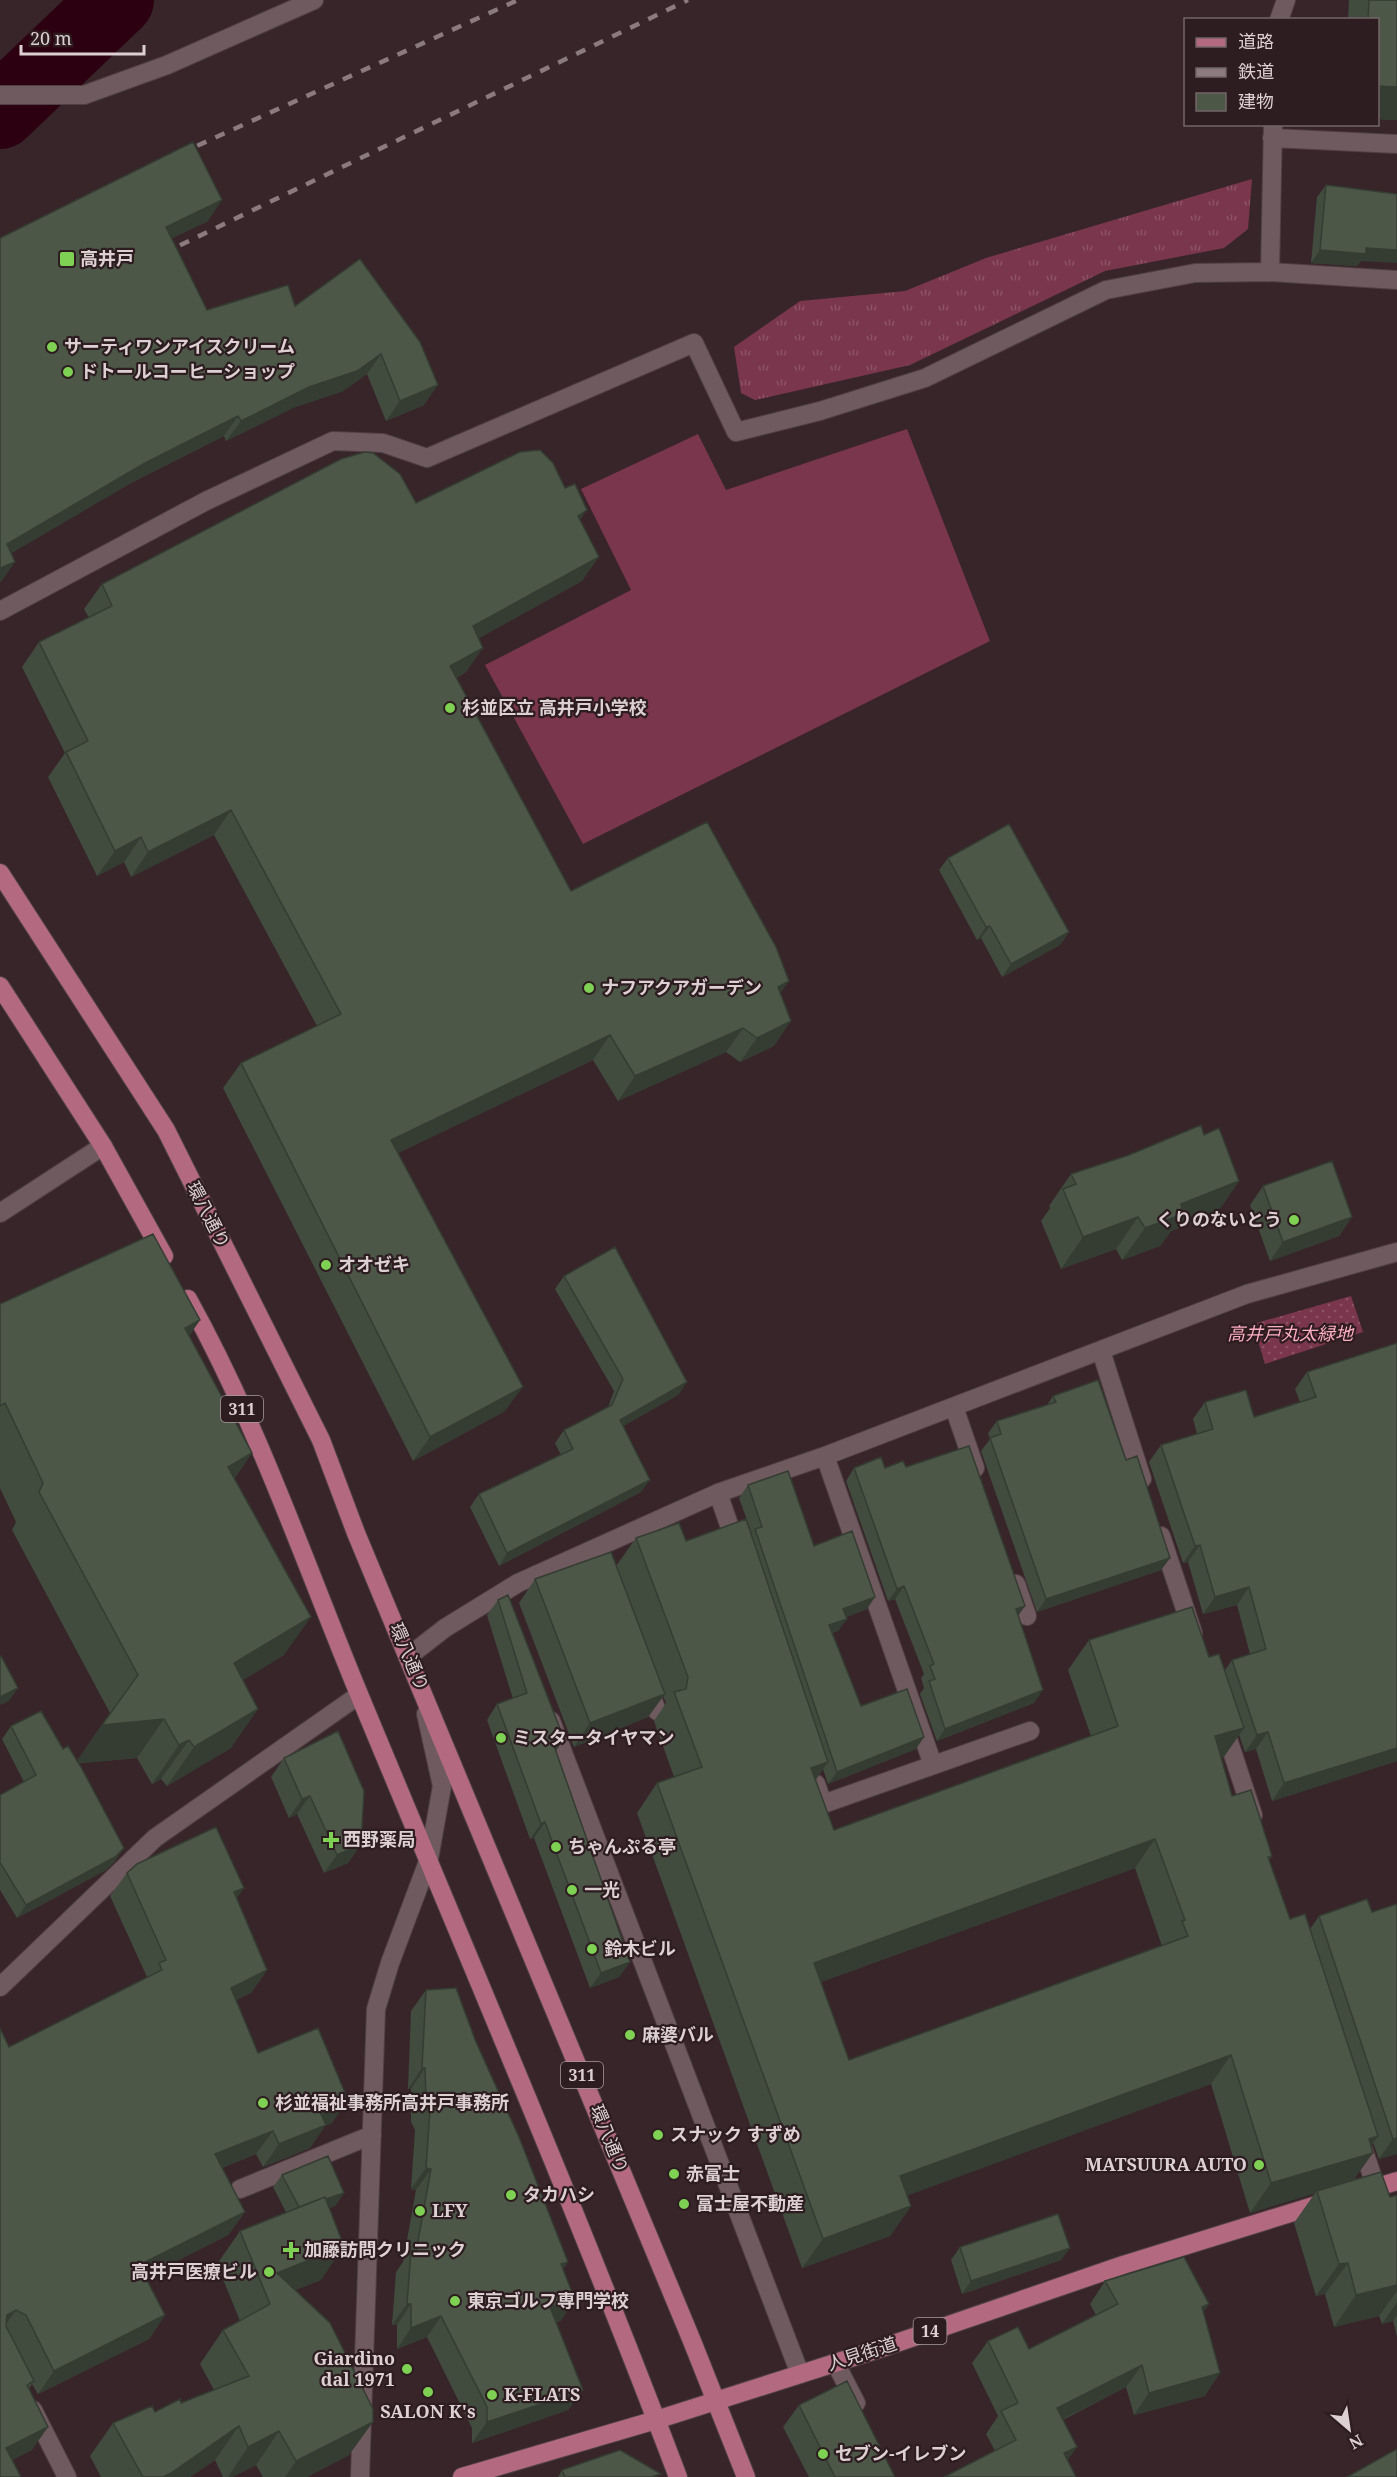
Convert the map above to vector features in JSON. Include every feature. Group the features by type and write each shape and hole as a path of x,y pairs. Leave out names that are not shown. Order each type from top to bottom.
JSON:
{"main road":[{"name":"環八通り","path":"0,873 166,1130 321,1440 356,1533 417,1674 746,2477"},
{"name":"311","path":"0,986 103,1146 178,1282 265,1455 359,1695 429,1859 678,2477"},
{"name":"人見街道","path":"471,2476 800,2374 1123,2265 1397,2181"}],"street":[{"path":"0,95 84,96 167,64 314,0"},
{"path":"1280,18 1286,0"},
{"path":"1270,272 1272,131 1397,144"},
{"path":"0,611 206,501 333,441 383,443 427,458 694,343 736,432 820,411 925,378 1106,290 1195,273 1270,272 1397,280"},
{"path":"0,1213 103,1146"},
{"path":"409,1656 445,1628 505,1599 518,1583 718,1492 825,1456 1101,1352 1247,1294 1397,1252"},
{"path":"1101,1352 1149,1498"},
{"path":"954,1407 981,1484"},
{"path":"825,1456 933,1765"},
{"path":"718,1492 744,1570"},
{"path":"1156,1521 1197,1645"},
{"path":"596,1548 604,1570"},
{"path":"1012,1572 1027,1616"},
{"path":"640,1668 657,1711"},
{"path":"360,2477 376,2009 390,1963 429,1859 442,1786 417,1674"},
{"path":"1,1983 155,1838 359,1695"},
{"path":"1216,1701 1260,1837"},
{"path":"545,1705 800,2374"},
{"path":"812,1771 823,1804 1030,1731"},
{"path":"1353,2119 1376,2187"},
{"path":"240,2189 372,2135"},
{"path":"835,2362 862,2414"},
{"path":"26,2395 67,2477"}],"green space":[{"path":"1252,179 1248,229 1224,248 1105,271 910,365 755,400 741,393 734,347 800,301 905,291 986,258"},
{"path":"907,429 990,641 583,844 485,665 631,590 581,489 698,434 726,490"},
{"name":"高井戸丸太緑地","path":"1351,1296 1363,1332 1265,1364 1253,1324"}],"building":[{"path":"1369,0 1397,0 1397,87 1379,86 1379,18 1368,18"},
{"path":"193,142 222,200 166,227 207,310 288,285 295,306 360,259 420,342 438,385 400,401 381,354 357,371 309,387 241,421 238,416 145,463 7,544 15,562 0,568 0,238"},
{"path":"1326,185 1397,194 1397,250 1366,248 1366,254 1320,250"},
{"path":"540,450 553,463 565,488 575,484 587,510 578,516 599,557 473,626 483,648 450,666 571,891 707,822 776,947 789,981 778,987 791,1021 757,1038 743,1028 635,1076 610,1035 391,1140 523,1387 430,1437 241,1063 341,1014 231,810 148,852 141,837 115,851 66,752 88,741 39,642 112,606 102,584 341,459 365,452 373,453 400,474 416,503 520,452"},
{"path":"1009,824 1069,932 1011,964 990,926 986,927 948,858"},
{"path":"1201,1125 1204,1135 1219,1128 1239,1181 1181,1204 1183,1214 1145,1228 1138,1217 1083,1237 1063,1189 1076,1184 1071,1174 1129,1155"},
{"path":"1332,1161 1352,1217 1283,1242 1263,1186"},
{"path":"153,1234 200,1320 185,1328 252,1453 228,1467 311,1617 234,1663 258,1709 194,1747 189,1740 179,1745 164,1719 102,1725 138,1675 39,1492 43,1483 5,1403 0,1406 0,1304"},
{"path":"615,1247 687,1382 620,1420 650,1480 507,1553 479,1494 573,1449 564,1430 612,1405 623,1379 564,1276"},
{"path":"1397,1343 1397,1748 1284,1783 1268,1732 1257,1735 1232,1660 1266,1649 1249,1587 1215,1597 1200,1545 1195,1546 1161,1445 1213,1429 1205,1402 1246,1390 1254,1417 1316,1397 1307,1372"},
{"path":"1098,1380 1126,1460 1137,1456 1170,1558 1046,1599 990,1438 1001,1434 997,1421 1056,1402 1053,1396"},
{"path":"969,1446 1025,1606 1016,1609 1043,1690 945,1729 929,1681 935,1679 930,1666 934,1664 904,1586 897,1589 854,1468 881,1457 885,1468 903,1461 906,1467"},
{"path":"788,1471 814,1546 852,1531 875,1597 843,1609 847,1619 829,1625 861,1706 907,1689 924,1737 837,1772 755,1529 762,1527 748,1485"},
{"path":"746,1519 828,1762 811,1768 834,1830 1118,1726 1089,1640 1192,1607 1209,1657 1219,1654 1244,1728 1215,1736 1232,1796 1251,1790 1272,1856 1268,1857 1290,1919 1305,1914 1378,2136 1369,2139 1373,2153 1271,2183 1231,2055 900,2176 911,2206 823,2239 657,1783 702,1767 674,1692 686,1689 688,1677 636,1538 679,1523 686,1541","holes":["1155,1839 1185,1920 1182,1921 1188,1936 849,2060 814,1963"]},
{"path":"611,1552 665,1694 590,1723 535,1579"},
{"path":"508,1595 564,1739 553,1743 630,1962 601,1973 545,1822 541,1824 497,1704 527,1693 498,1600"},
{"path":"0,1656 18,1688 0,1697"},
{"path":"41,1711 63,1749 68,1746 81,1767 124,1848 115,1857 26,1905 0,1864 0,1795 36,1775 11,1726"},
{"path":"338,1731 364,1791 361,1844 337,1855 310,1796 302,1799 284,1758"},
{"path":"216,1827 244,1888 234,1892 267,1970 231,1988 258,2053 318,2028 348,2100 320,2112 326,2125 279,2144 273,2131 215,2154 245,2212 139,2265 165,2315 54,2371 26,2315 16,2310 7,2315 6,2326 34,2381 27,2385 48,2427 6,2448 21,2477 0,2477 0,2028 9,2047 162,1970 159,1963 166,1960 127,1873 137,1864"},
{"path":"1367,1899 1372,1912 1397,1904 1397,2138 1393,2139 1319,1916"},
{"path":"456,1988 476,2042 519,2137 568,2262 561,2264 575,2300 550,2307 583,2390 487,2422 487,2407 441,2316 411,2328 411,2304 407,2304 411,2251 416,2252 431,2169 426,2168 430,2109 426,2101 425,2068 422,2068 426,1990"},
{"path":"328,2156 344,2193 326,2199 325,2197 299,2207 282,2175"},
{"path":"1381,2172 1390,2197 1397,2195 1397,2285 1356,2295 1348,2263 1339,2264 1317,2191"},
{"path":"325,2197 344,2246 277,2273 330,2323 373,2409 373,2422 296,2461 279,2431 248,2447 239,2426 171,2473 163,2477 143,2477 113,2423 152,2406 155,2412 180,2399 181,2403 249,2376 223,2330 270,2304 240,2231"},
{"path":"1058,2214 1070,2248 971,2281 960,2247"},
{"path":"1184,2257 1209,2304 1202,2307 1220,2373 1149,2393 1142,2365 1057,2408 1077,2447 1064,2453 1076,2477 944,2477 1016,2440 1001,2411 1018,2403 988,2341 1018,2327 1029,2349 1118,2304 1105,2281"},
{"path":"847,2381 895,2477 835,2477 799,2405"},
{"path":"1397,2449 1397,2477 1347,2477"},
{"path":"620,2450 661,2474 651,2477 565,2477 562,2470"}],"waterway":[{"path":"0,112 117,0"}],"railway":[{"path":"179,154 518,0"},
{"path":"162,254 688,0"}],"place":[{"name":"高井戸","path":"67,259"},
{"name":"サーティワンアイスクリーム","path":"52,347"},
{"name":"ドトールコーヒーショップ","path":"68,372"},
{"name":"杉並区立 高井戸小学校","path":"450,708"},
{"name":"ナフアクアガーデン","path":"589,988"},
{"name":"くりのないとう","path":"1294,1220"},
{"name":"オオゼキ","path":"326,1265"},
{"name":"ミスタータイヤマン","path":"501,1738"},
{"name":"西野薬局","path":"331,1840"},
{"name":"ちゃんぷる亭","path":"556,1847"},
{"name":"一光","path":"572,1890"},
{"name":"鈴木ビル","path":"592,1949"},
{"name":"麻婆バル","path":"630,2035"},
{"name":"杉並福祉事務所高井戸事務所","path":"263,2103"},
{"name":"スナック すずめ","path":"658,2135"},
{"name":"MATSUURA AUTO","path":"1259,2165"},
{"name":"赤富士","path":"674,2174"},
{"name":"タカハシ","path":"511,2195"},
{"name":"富士屋不動産","path":"684,2204"},
{"name":"LFY","path":"420,2211"},
{"name":"加藤訪問クリニック","path":"291,2250"},
{"name":"高井戸医療ビル","path":"269,2272"},
{"name":"東京ゴルフ専門学校","path":"455,2301"},
{"name":"Giardino dal 1971","path":"407,2369"},
{"name":"SALON K's","path":"428,2392"},
{"name":"K-FLATS","path":"492,2395"},
{"name":"セブン-イレブン","path":"823,2454"}]}
